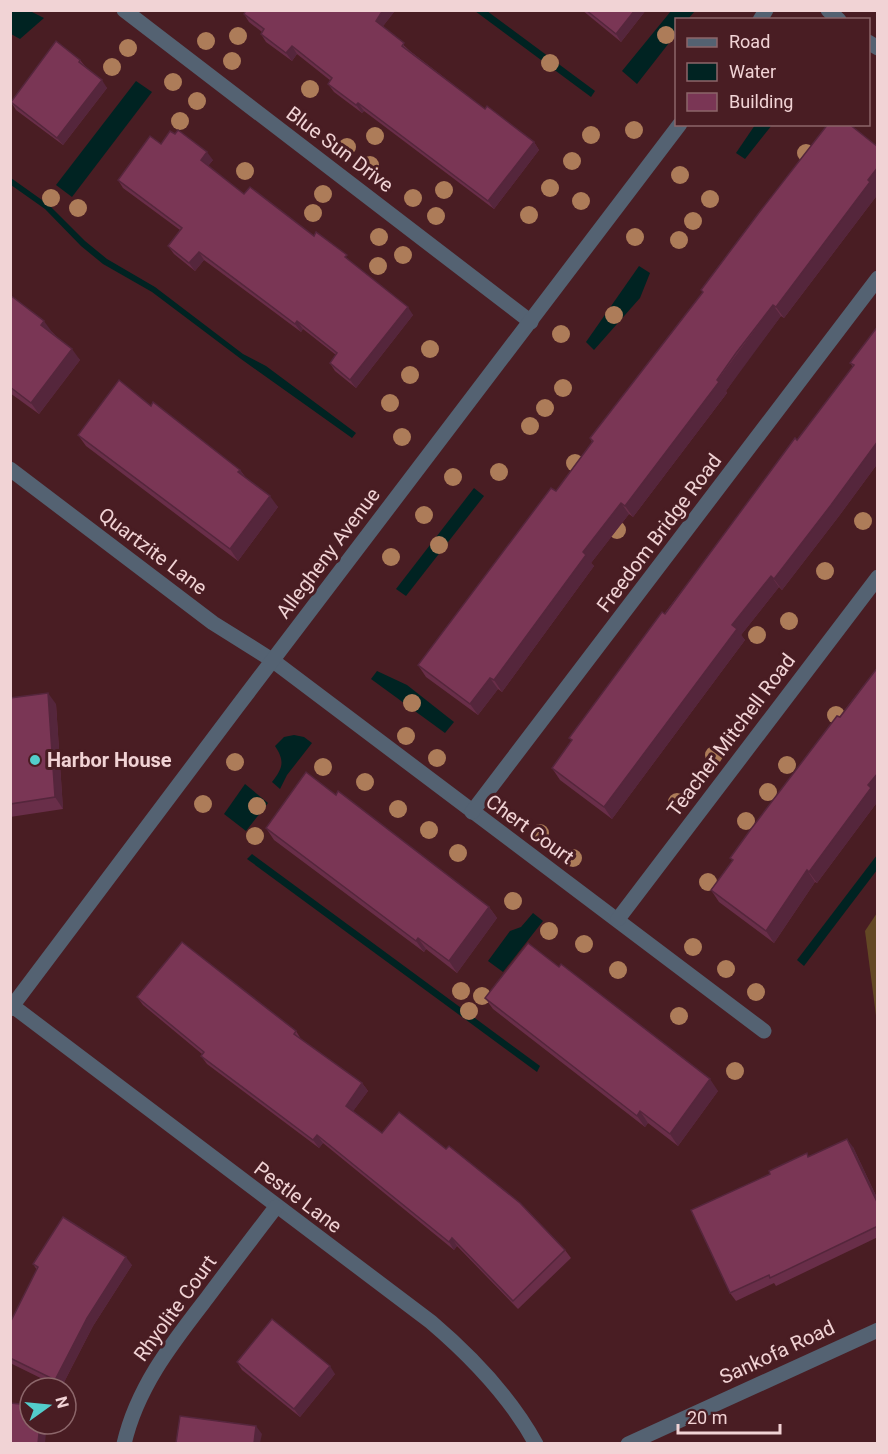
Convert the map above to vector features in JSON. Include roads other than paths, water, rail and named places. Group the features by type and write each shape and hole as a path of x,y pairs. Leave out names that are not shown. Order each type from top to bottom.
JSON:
{"street":[{"name":"Blue Sun Drive","path":"124,10 531,322"},
{"name":"Allegheny Avenue","path":"11,1006 678,126"},
{"name":"Freedom Bridge Road","path":"472,812 878,278"},
{"name":"Quartzite Lane","path":"10,469 213,624 272,660"},
{"name":"Teacher Mitchell Road","path":"618,919 878,577"},
{"name":"Chert Court","path":"272,660 764,1031"},
{"name":"Pestle Lane","path":"11,1006 431,1322 466,1352 500,1391 536,1443"},
{"name":"Rhyolite Court","path":"123,1443 144,1388 163,1355 276,1207"},
{"name":"Sankofa Road","path":"628,1443 878,1330"}],"water":[{"path":"11,10 30,11 44,18 20,39 11,34"},
{"path":"475,11 487,11 595,91 591,97"},
{"path":"671,11 695,11 689,18 675,18 675,35 637,84 622,71"},
{"path":"136,81 152,92 72,197 56,185"},
{"path":"754,126 771,126 745,159 736,153"},
{"path":"11,178 49,205 85,241 107,259 155,287 243,354 266,366 356,433 352,438 152,292 103,264 81,246 45,209 11,185"},
{"path":"639,266 650,273 640,298 594,350 586,342"},
{"path":"474,488 484,496 406,596 396,589"},
{"path":"377,671 407,685 454,722 445,733 371,679"},
{"path":"294,735 304,737 312,743 287,775 280,789 272,782 279,773 281,764 275,746 284,737"},
{"path":"245,784 268,803 246,831 224,814"},
{"path":"252,854 540,1066 537,1072 247,859"},
{"path":"877,855 877,870 804,966 797,960"},
{"path":"533,913 543,921 503,972 488,961 510,931 521,927"}],"place":[{"name":"Harbor House","path":"35,760"}]}
